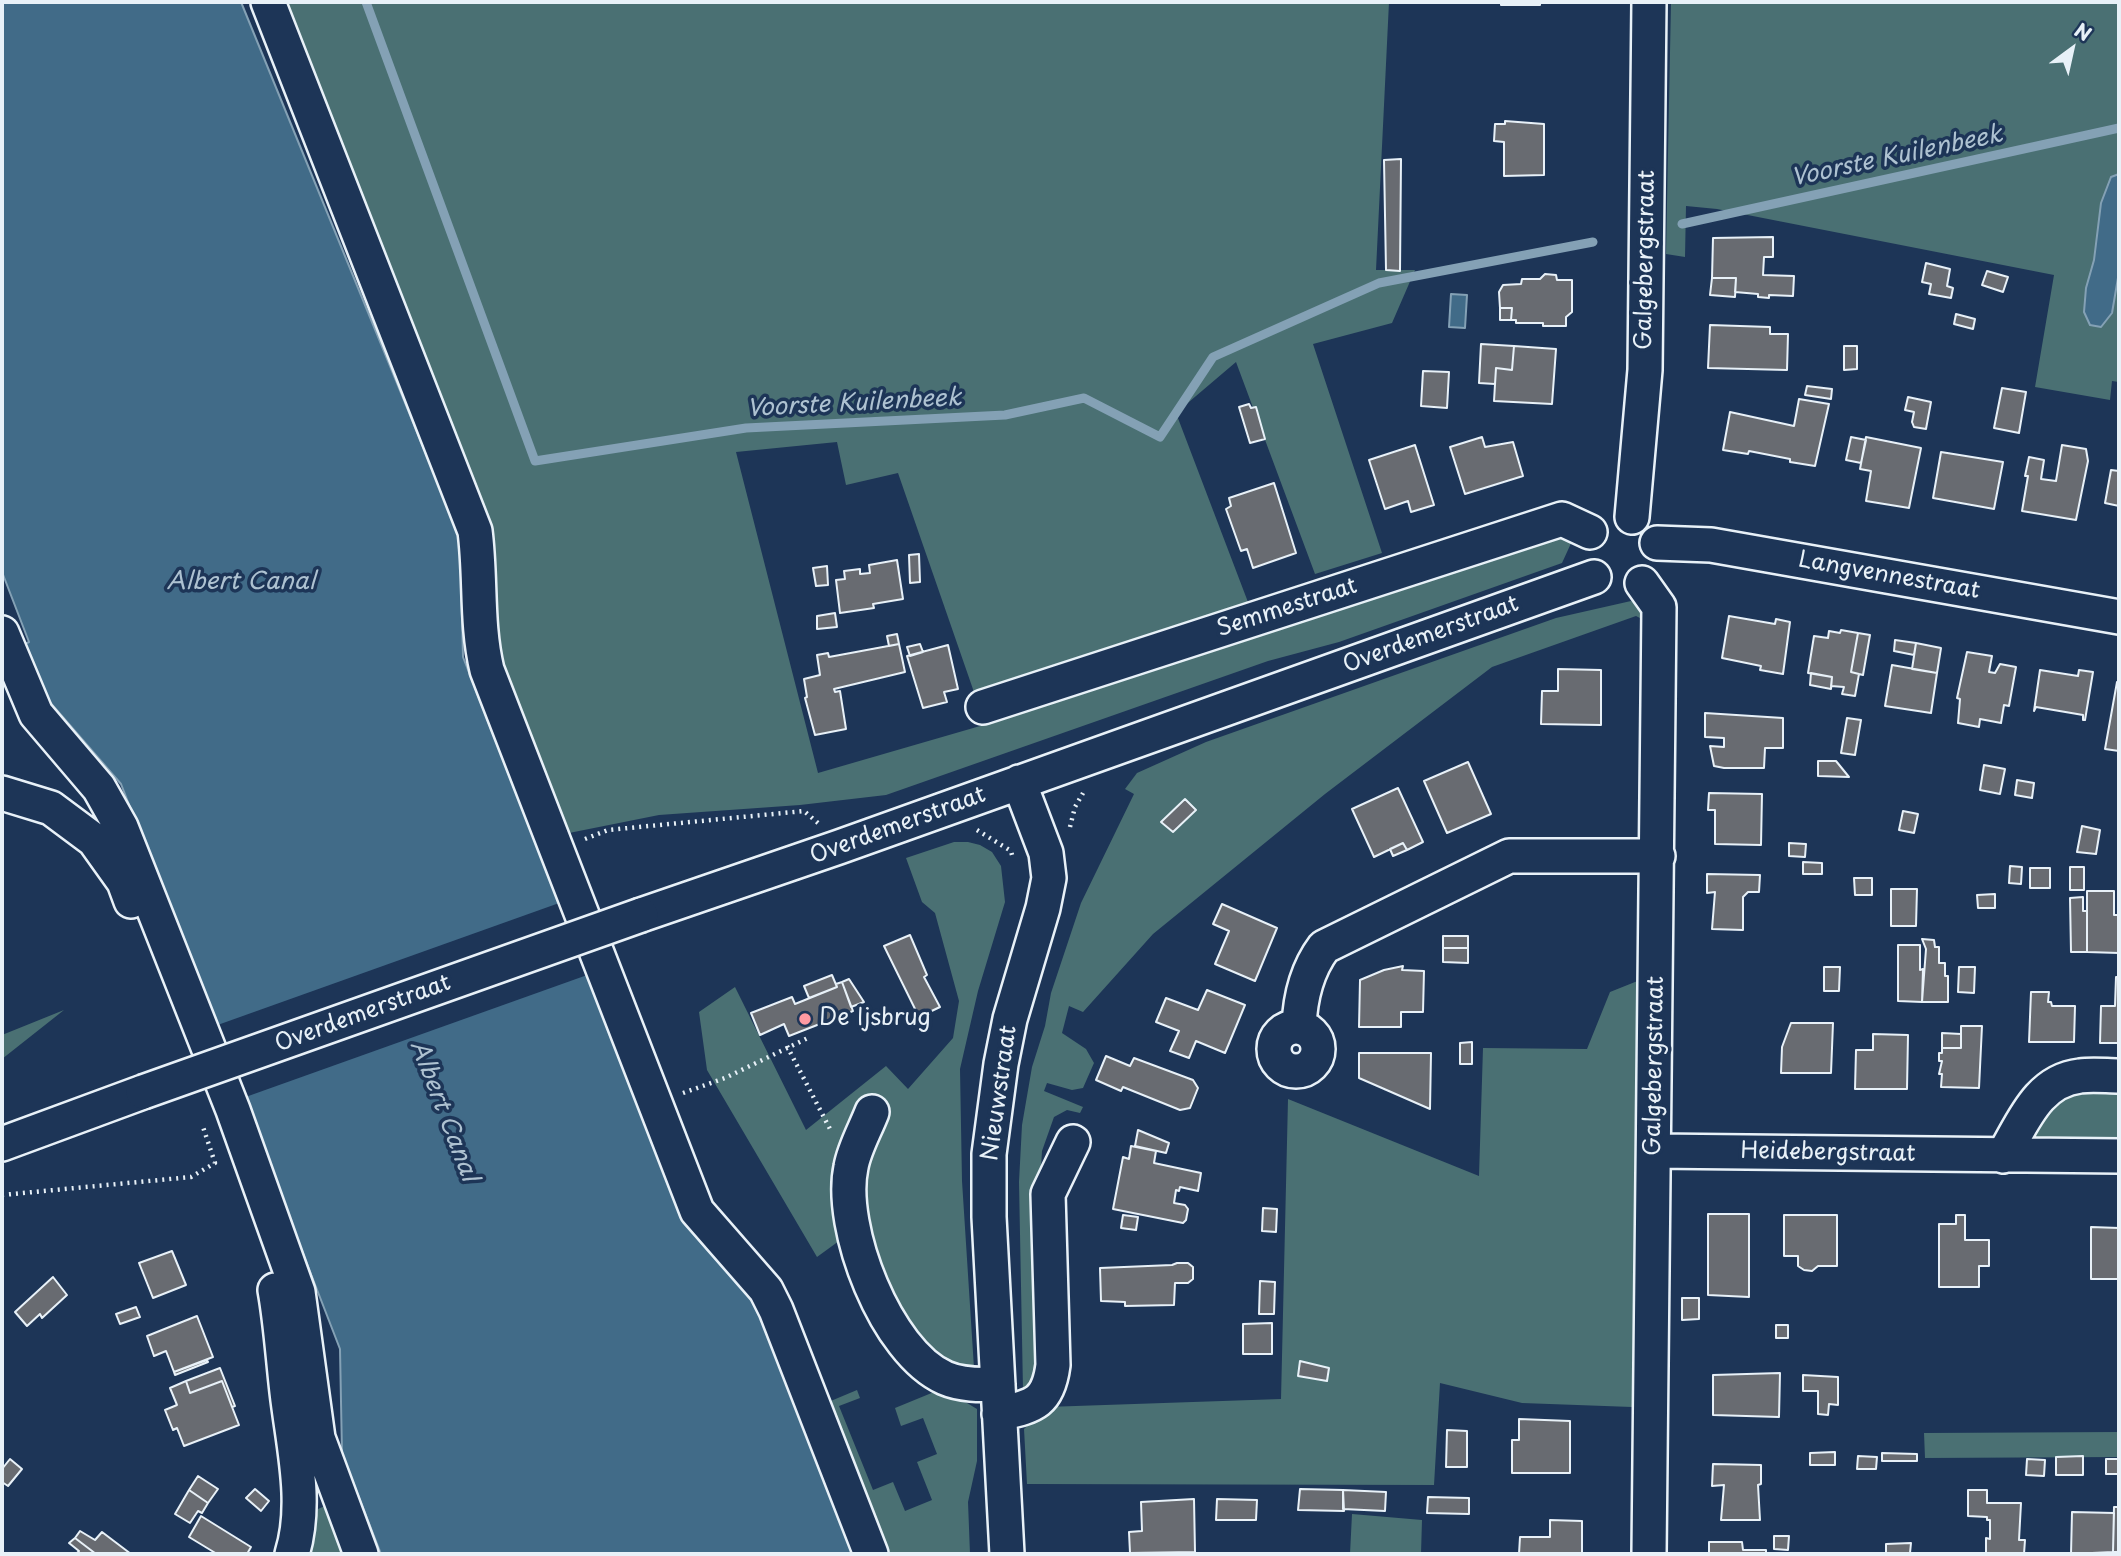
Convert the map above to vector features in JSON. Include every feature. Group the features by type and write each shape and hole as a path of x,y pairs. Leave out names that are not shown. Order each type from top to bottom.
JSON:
{"street":[{"path":"268,2 474,531 478,556 481,645 487,670 697,1211 766,1290 871,1554"},
{"name":"Galgebergstraat","path":"1632,517 1645,370 1649,2"},
{"path":"1616,516 1632,517 1643,522 1652,531 1657,543 1658,558 1652,573 1642,583 1616,589 1604,585 1587,567 1586,544 1590,533 1601,522 1616,516"},
{"name":"Semmestraat","path":"983,707 1562,519 1590,533"},
{"name":"Langvennestraat","path":"1657,543 1711,545 2119,617"},
{"name":"Overdemerstraat","path":"2,1144 1594,577"},
{"name":"Galgebergstraat","path":"1642,583 1659,607 1649,1554"},
{"path":"2,634 36,714 99,788 121,827 233,1110 298,1292 318,1438 361,1554"},
{"name":"Nieuwstraat","path":"1007,1554 989,1217 989,1154 1000,1064 1049,878 1046,853 1019,782"},
{"path":"2,793 51,808 94,840 124,882 257,1220 275,1293 293,1430 299,1506 297,1538 292,1554"},
{"path":"1299,1027 1300,1000 1315,959 1324,947 1509,856 1658,856"},
{"path":"2003,1156 2047,1087 2081,1076 2119,1076"},
{"path":"872,1112 850,1167 849,1204 856,1251 884,1313 915,1356 944,1378 973,1385 998,1399 1029,1408 1046,1392 1051,1379 1053,1365 1048,1194 1073,1142"},
{"name":"Heidebergstraat","path":"1654,1151 2119,1156"}],"path":[{"path":"608,831 804,811 822,827"},
{"path":"656,1103 733,1074 810,1037"},
{"path":"787,1046 850,1167"},
{"path":"2,1195 191,1177"}],"green space":[{"path":"282,2 1389,2 1376,270 1415,270 1392,323 1313,344 1382,553 1315,574 1236,362 1176,413 1251,610 975,695 898,473 846,485 837,442 736,452 818,773 987,724 984,715 1561,532 1573,539 1562,563 1339,642 1268,661 886,795 800,805 659,815 559,835 490,661 488,548"},
{"path":"1671,2 2119,2 2119,174 2111,177 2101,203 2094,260 2086,288 2112,313 2119,272 2119,382 2112,381 2110,400 2035,387 2054,275 1717,209 1686,206 1685,257 1666,254"},
{"path":"1631,601 1642,608 1646,621 1636,616 1492,667 1325,794 1153,934 1083,1012 1069,1006 1062,1033 1086,1049 1094,1063 1083,1088 1072,1090 1047,1083 1044,1091 1083,1107 1080,1113 1067,1110 1054,1117 1042,1151 1040,1184 1045,1364 1028,1391 1023,1390 1019,1182 1022,1125 1032,1067 1045,1026 1051,993 1081,903 1134,794 1125,789 1137,773 1206,742 1556,618"},
{"path":"954,842 980,845 992,852 1001,866 1005,902 978,991 960,1069 962,1181 974,1368 964,1371 916,1344 861,1225 817,1257 707,1070 699,1012 735,987 806,1130 886,1066 908,1089 953,1038 959,1001 935,913 922,902 906,858"},
{"path":"1645,978 1637,1154 1632,1407 1522,1403 1440,1383 1434,1485 1027,1484 1024,1429 1046,1407 1281,1399 1288,1099 1479,1176 1483,1048 1587,1049 1610,992"},
{"path":"64,1010 2,1059 2,1035"},
{"path":"2119,1087 2119,1147 2031,1139 2058,1093"},
{"path":"857,1390 860,1398 839,1406 873,1490 893,1482 905,1511 932,1500 917,1462 937,1454 923,1418 901,1426 895,1408 934,1392 947,1391 977,1409 977,1461 968,1502 970,1554 886,1554 826,1403"},
{"path":"2119,1432 2119,1457 1925,1458 1924,1433"},
{"path":"325,1506 332,1508 351,1554 311,1554 318,1509"},
{"path":"1352,1514 1422,1520 1421,1554 1350,1554"}],"water":[{"name":"Albert Canal","path":"2,2 241,2 460,537 463,657 683,1222 758,1307 854,1554 381,1554 342,1454 340,1349 121,784 48,700 25,644 29,642 2,572"},
{"path":"2119,174 2119,272 2112,313 2101,327 2090,325 2084,312 2086,288 2094,260 2101,203 2111,177"},
{"path":"1451,294 1467,295 1465,328 1449,327"}],"pier":[{"path":"562,902 590,974 240,1099 212,1027"}],"building":[{"path":"1501,2 1540,2 1540,5 1501,5"},
{"path":"1505,121 1544,124 1544,175 1504,176 1504,142 1494,141 1495,124 1505,124"},
{"path":"1401,159 1400,271 1386,270 1384,160"},
{"path":"1773,237 1773,257 1764,257 1763,275 1794,276 1793,296 1769,295 1769,298 1735,292 1736,278 1712,278 1713,238"},
{"path":"1926,263 1950,269 1947,286 1953,288 1951,298 1929,294 1931,284 1922,282"},
{"path":"1987,271 2008,277 2003,292 1982,285"},
{"path":"1545,274 1556,275 1557,280 1572,280 1572,312 1566,317 1566,326 1543,326 1543,323 1516,323 1516,320 1511,320 1512,308 1500,308 1499,292 1503,285 1521,284 1522,279 1540,279"},
{"path":"1712,278 1736,278 1735,297 1710,295"},
{"path":"1500,308 1512,308 1511,320 1500,320"},
{"path":"1956,314 1975,319 1973,329 1954,324"},
{"path":"1710,325 1770,327 1770,334 1788,334 1787,370 1708,368"},
{"path":"1481,344 1514,346 1512,370 1496,368 1495,384 1479,383"},
{"path":"1514,346 1556,349 1552,404 1494,401 1496,368 1512,370"},
{"path":"1844,346 1857,346 1857,369 1844,370"},
{"path":"1423,371 1449,372 1447,408 1421,406"},
{"path":"1807,386 1832,389 1831,399 1805,395"},
{"path":"2002,388 2026,392 2019,433 1994,428"},
{"path":"1908,397 1931,402 1926,429 1914,427 1914,412 1905,410"},
{"path":"1799,399 1829,404 1815,466 1749,451 1748,454 1723,450 1730,412 1794,426"},
{"path":"1249,404 1251,408 1256,407 1265,439 1250,443 1239,407"},
{"path":"1482,437 1485,447 1513,442 1523,476 1465,494 1450,447"},
{"path":"1851,437 1866,440 1861,463 1846,460"},
{"path":"1866,437 1921,448 1909,508 1866,501 1871,471 1860,469"},
{"path":"1415,445 1434,505 1411,512 1408,501 1385,509 1369,460"},
{"path":"2062,445 2086,449 2088,461 2076,520 2022,511 2029,457 2044,460 2041,479 2056,481"},
{"path":"1941,452 2003,462 1994,509 1933,498"},
{"path":"2111,470 2119,471 2119,506 2105,503"},
{"path":"1274,483 1296,553 1253,568 1247,549 1241,551 1226,509 1231,506 1229,498"},
{"path":"919,554 920,582 910,583 909,555"},
{"path":"897,560 903,599 873,604 874,608 840,613 836,580 845,579 844,571 860,569 860,574 870,573 869,565"},
{"path":"827,566 828,585 816,586 813,568"},
{"path":"835,613 837,627 817,629 817,616"},
{"path":"1729,616 1775,624 1776,619 1790,622 1783,674 1760,670 1761,666 1722,658"},
{"path":"1841,630 1858,633 1851,672 1859,674 1855,696 1842,694 1844,687 1831,686 1832,677 1808,673 1814,636 1828,638 1829,631 1840,633"},
{"path":"1858,633 1870,635 1863,675 1851,672"},
{"path":"897,634 899,644 889,646 887,636"},
{"path":"1895,640 1916,643 1914,655 1894,651"},
{"path":"1916,643 1941,648 1937,673 1912,669"},
{"path":"899,644 905,672 834,689 835,692 840,691 846,729 815,735 805,698 804,679 820,675 817,655 828,653 829,657"},
{"path":"920,644 923,652 910,656 907,647"},
{"path":"948,645 958,689 944,692 947,702 923,708 907,656"},
{"path":"1967,652 1992,656 1989,672 1995,673 2000,664 2016,667 2009,706 2004,705 2001,723 1980,719 1979,727 1958,723 1960,699 1957,698"},
{"path":"1892,665 1937,673 1931,713 1885,706"},
{"path":"1558,669 1601,670 1601,725 1541,724 1542,691 1558,691"},
{"path":"2040,670 2078,676 2079,670 2093,672 2085,720 2083,715 2036,707 2034,711"},
{"path":"1811,673 1832,677 1831,689 1810,685"},
{"path":"2117,682 2119,683 2119,751 2105,749"},
{"path":"1705,713 1783,718 1783,748 1765,748 1764,768 1714,766 1710,746 1724,747 1724,738 1705,737"},
{"path":"1847,718 1861,720 1855,755 1841,753"},
{"path":"1818,761 1836,761 1849,777 1818,776"},
{"path":"1468,762 1491,814 1447,833 1424,781"},
{"path":"1984,765 2005,769 2000,794 1980,790"},
{"path":"2017,780 2034,783 2032,798 2015,795"},
{"path":"1398,788 1423,842 1407,850 1403,843 1374,857 1352,809"},
{"path":"1709,793 1762,794 1761,845 1715,844 1715,810 1708,810"},
{"path":"1185,799 1196,810 1173,832 1161,822"},
{"path":"1903,811 1918,814 1914,833 1899,830"},
{"path":"2082,826 2100,830 2096,854 2077,852"},
{"path":"1403,843 1407,850 1393,856 1390,849"},
{"path":"1789,843 1806,844 1805,857 1789,856"},
{"path":"1803,862 1822,863 1822,874 1803,874"},
{"path":"2010,866 2022,867 2021,884 2009,883"},
{"path":"2070,867 2084,867 2084,890 2070,890"},
{"path":"2030,868 2050,868 2050,888 2030,888"},
{"path":"1707,874 1760,875 1759,892 1748,892 1743,897 1743,930 1712,929 1715,892 1707,893"},
{"path":"1854,878 1872,878 1872,895 1855,895"},
{"path":"1891,889 1917,889 1916,926 1891,926"},
{"path":"2087,891 2114,891 2114,915 2119,915 2119,953 2087,952"},
{"path":"1995,894 1995,908 1978,908 1977,895"},
{"path":"2083,897 2083,911 2087,911 2087,952 2071,952 2070,898"},
{"path":"1222,904 1277,928 1255,981 1215,964 1229,931 1213,924"},
{"path":"910,935 927,975 924,977 940,1007 919,1017 884,946"},
{"path":"1443,936 1468,936 1468,948 1443,948"},
{"path":"1922,939 1934,940 1935,947 1939,947 1939,963 1945,963 1945,976 1948,976 1948,1002 1922,1002 1926,949"},
{"path":"1898,945 1920,945 1920,970 1923,969 1922,1002 1898,1001"},
{"path":"1443,948 1468,948 1468,963 1443,962"},
{"path":"1403,966 1402,970 1424,971 1423,1012 1401,1012 1401,1027 1359,1027 1360,980"},
{"path":"1824,967 1840,967 1839,991 1824,991"},
{"path":"1959,967 1975,967 1974,993 1958,992"},
{"path":"832,975 837,987 809,998 804,986"},
{"path":"2116,977 2119,977 2119,1043 2100,1043 2101,1006 2115,1006"},
{"path":"849,979 864,1002 851,1007 842,982"},
{"path":"842,982 853,1011 789,1036 784,1024 760,1035 751,1013 792,997 795,1004 837,987 836,984"},
{"path":"1207,990 1245,1005 1225,1053 1196,1041 1189,1058 1170,1051 1179,1031 1156,1022 1166,998 1198,1010"},
{"path":"2031,992 2049,992 2048,1002 2051,1002 2052,1006 2075,1006 2074,1042 2029,1042"},
{"path":"1791,1023 1833,1023 1831,1073 1781,1073 1782,1047"},
{"path":"1961,1026 1982,1026 1979,1088 1941,1087 1942,1074 1939,1074 1942,1061 1939,1061 1939,1053 1942,1053 1942,1048 1961,1048"},
{"path":"1942,1033 1961,1034 1961,1048 1942,1048"},
{"path":"1873,1034 1908,1035 1907,1089 1855,1089 1856,1050 1873,1050"},
{"path":"1472,1042 1472,1064 1460,1064 1460,1043"},
{"path":"1359,1053 1431,1053 1430,1109 1359,1078"},
{"path":"1106,1056 1130,1066 1134,1058 1193,1080 1198,1088 1190,1108 1180,1110 1123,1087 1121,1091 1096,1080"},
{"path":"1138,1130 1169,1143 1166,1153 1135,1146"},
{"path":"1131,1146 1156,1151 1154,1163 1201,1173 1198,1191 1180,1187 1179,1191 1176,1190 1174,1203 1185,1205 1188,1209 1183,1223 1113,1209 1123,1157 1129,1159"},
{"path":"1263,1208 1277,1209 1276,1232 1262,1231"},
{"path":"1708,1214 1749,1214 1749,1297 1708,1295"},
{"path":"1123,1215 1138,1217 1136,1230 1121,1228"},
{"path":"1784,1215 1837,1215 1837,1266 1818,1266 1812,1271 1804,1270 1798,1266 1798,1256 1784,1256"},
{"path":"1956,1215 1965,1215 1965,1240 1989,1240 1989,1266 1979,1266 1979,1287 1939,1287 1939,1224 1956,1224"},
{"path":"2091,1227 2119,1228 2119,1279 2091,1279"},
{"path":"172,1251 186,1285 153,1298 139,1263"},
{"path":"1188,1263 1193,1267 1193,1279 1188,1283 1175,1283 1174,1305 1125,1306 1125,1302 1101,1301 1100,1268"},
{"path":"53,1277 67,1295 42,1318 40,1314 27,1326 15,1312"},
{"path":"1260,1281 1275,1282 1274,1314 1259,1314"},
{"path":"1682,1298 1699,1298 1699,1319 1682,1320"},
{"path":"136,1307 140,1317 120,1324 116,1314"},
{"path":"197,1316 213,1357 174,1372 166,1351 154,1356 147,1336"},
{"path":"1272,1323 1272,1354 1243,1354 1243,1324"},
{"path":"1776,1325 1788,1325 1788,1338 1776,1338"},
{"path":"207,1360 208,1362 175,1375 174,1372"},
{"path":"1300,1361 1329,1368 1327,1381 1298,1376"},
{"path":"220,1368 235,1406 232,1407 222,1381 190,1393 186,1381"},
{"path":"1780,1373 1779,1417 1713,1415 1713,1375"},
{"path":"1803,1375 1838,1377 1838,1405 1829,1404 1828,1415 1818,1414 1818,1391 1803,1391"},
{"path":"186,1381 190,1393 222,1381 239,1425 184,1446 177,1428 173,1430 165,1410 177,1405 170,1388"},
{"path":"1519,1419 1570,1421 1570,1473 1512,1473 1512,1440 1519,1440"},
{"path":"1447,1430 1467,1431 1467,1467 1446,1467"},
{"path":"1835,1452 1835,1465 1810,1465 1810,1453"},
{"path":"1882,1453 1917,1454 1917,1461 1882,1461"},
{"path":"1858,1456 1877,1457 1876,1469 1857,1469"},
{"path":"2083,1456 2083,1475 2056,1475 2056,1457"},
{"path":"10,1459 22,1469 8,1486 2,1482 2,1469"},
{"path":"2027,1459 2045,1460 2044,1476 2026,1475"},
{"path":"2106,1459 2119,1459 2119,1474 2106,1474"},
{"path":"1713,1464 1761,1465 1761,1484 1758,1485 1760,1520 1721,1520 1724,1485 1712,1486"},
{"path":"198,1476 218,1489 208,1503 189,1490"},
{"path":"255,1489 269,1501 261,1511 246,1498"},
{"path":"1300,1489 1343,1490 1344,1511 1298,1510"},
{"path":"189,1490 208,1503 202,1513 198,1511 190,1523 175,1514"},
{"path":"1343,1490 1386,1492 1385,1511 1343,1509"},
{"path":"1968,1490 1987,1490 1987,1503 2021,1503 2019,1540 2025,1540 2024,1554 1986,1554 1986,1538 1990,1539 1990,1520 1987,1520 1987,1517 1968,1516"},
{"path":"1428,1497 1469,1498 1469,1514 1427,1513"},
{"path":"1194,1499 1195,1552 1130,1553 1129,1532 1142,1531 1141,1502"},
{"path":"1217,1499 1257,1500 1256,1520 1216,1520"},
{"path":"2114,1507 2119,1507 2119,1552 2113,1552"},
{"path":"2072,1512 2114,1513 2113,1552 2071,1554"},
{"path":"201,1516 251,1547 247,1554 217,1554 189,1537"},
{"path":"1550,1520 1582,1521 1582,1553 1519,1554 1520,1537 1550,1537"},
{"path":"80,1531 95,1540 102,1532 131,1554 96,1554 75,1538"},
{"path":"1774,1536 1789,1536 1788,1550 1774,1549"},
{"path":"75,1538 96,1554 76,1554 79,1551 69,1543"},
{"path":"1709,1542 1742,1542 1743,1550 1766,1550 1766,1554 1709,1554"},
{"path":"1911,1543 1910,1553 1914,1554 1886,1554 1886,1544"}],"waterway":[{"name":"Voorste Kuilenbeek","path":"366,2 535,461 746,428 1005,415 1084,398 1160,437 1213,357 1379,283 1593,242"},
{"name":"Voorste Kuilenbeek","path":"1682,224 2119,128"}],"place":[{"name":"De Ijsbrug","path":"805,1019"}]}
